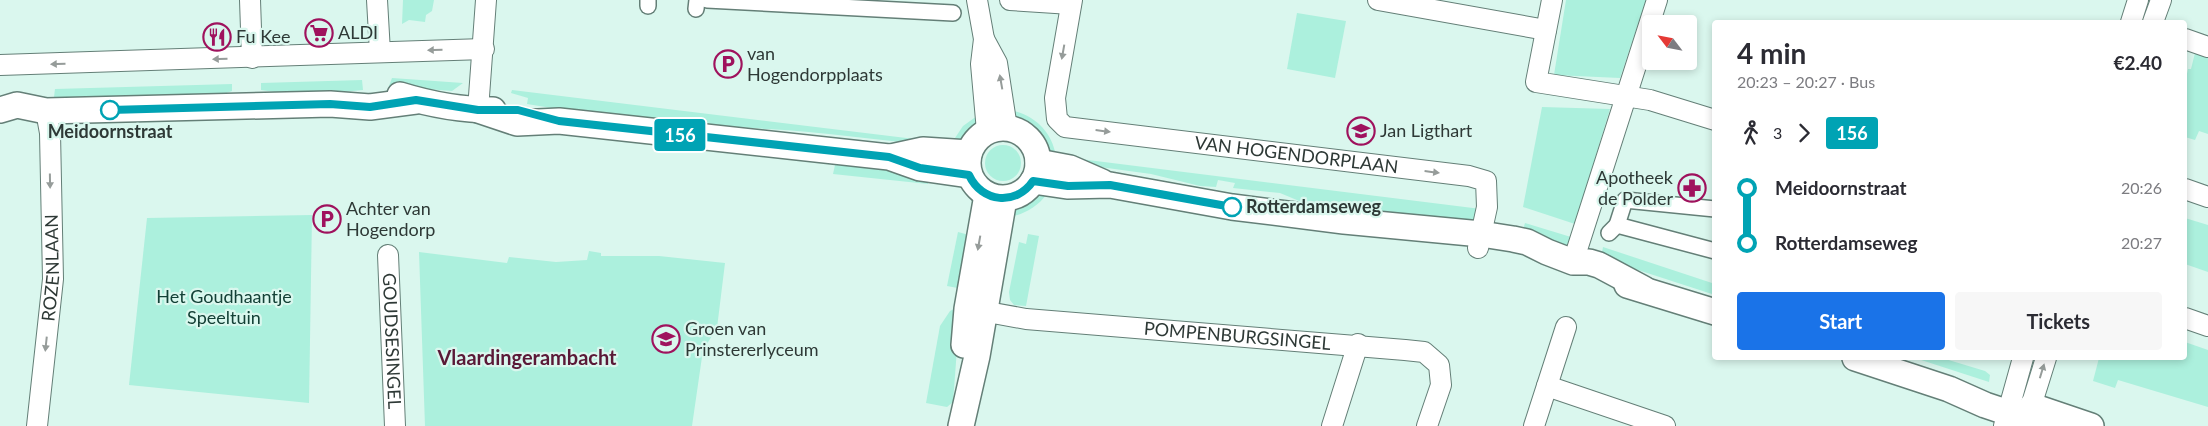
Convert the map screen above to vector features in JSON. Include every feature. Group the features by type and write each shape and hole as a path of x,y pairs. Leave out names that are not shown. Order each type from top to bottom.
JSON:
{"street":[{"path":"250,0 252,58"},
{"path":"377,0 380,52"},
{"path":"478,110 484,50 486,0"},
{"path":"704,2 716,0 953,13"},
{"path":"977,0 984,39 997,62 997,129"},
{"path":"1010,0 1072,2"},
{"path":"1378,0 1546,30"},
{"path":"1552,0 1536,82 1628,95 1712,119"},
{"path":"1573,262 1628,95 1656,0"},
{"path":"2133,20 2138,0"},
{"path":"2155,20 2161,0"},
{"name":"VAN HOGENDORPLAAN","path":"1072,2 1055,98 1057,119 1065,127 1469,176 1486,181 1487,207 1479,241"},
{"path":"2187,40 2208,47"},
{"path":"0,65 484,50"},
{"path":"0,111 17,105 48,122 330,104 368,91 382,90 416,100 478,110 518,110 559,121 889,157 920,168 969,164"},
{"name":"ROZENLAAN","path":"37,426 52,280 48,122"},
{"path":"997,129 1014,129 1026,136 1035,148 1036,172 1029,187 1018,195 995,197 976,187 969,164 976,140 997,129"},
{"path":"1036,172 1070,168 1106,184 1232,207 1479,241 1527,242 1573,262 1589,262 1599,265 1644,289 1712,311"},
{"path":"2187,190 2208,197"},
{"path":"1712,209 1624,195 1613,229 1712,250"},
{"path":"962,422 964,335 976,310 995,197"},
{"name":"GOUDSESINGEL","path":"388,255 395,426"},
{"name":"POMPENBURGSINGEL","path":"976,310 1026,319 1358,344 1424,352 1439,366 1441,385 1427,426"},
{"path":"2187,319 2208,326"},
{"path":"1534,426 1566,327"},
{"path":"1332,426 1358,344"},
{"path":"1862,360 1949,389 1985,405 2022,416 2090,426"},
{"path":"2022,416 2024,360"},
{"path":"2022,416 2045,360"},
{"path":"1547,386 1666,426"}],"green space":[{"path":"403,0 434,0 432,11 426,15 425,22 409,20 402,24"},
{"path":"1566,0 1646,0 1620,78 1554,75"},
{"path":"1297,13 1346,21 1335,78 1287,69"},
{"path":"2195,53 2208,58 2208,134 2199,131 2195,140 2187,138 2187,74 2188,69 2191,69"},
{"path":"392,78 463,83 452,91 389,86"},
{"path":"362,80 363,90 302,96 261,90 261,83"},
{"path":"232,84 232,91 206,100 133,103 54,97 55,89"},
{"path":"512,90 931,141 930,145 808,132 617,117 527,104 528,98 511,93"},
{"path":"1542,107 1610,109 1575,224 1523,207"},
{"path":"1014,111 1030,117 1042,127 1051,140 1056,156 1047,153 1038,139 1013,114"},
{"path":"977,116 980,118 973,133 955,144 953,141 963,126"},
{"path":"1003,145 1010,146 1016,150 1020,156 1020,170 1016,176 1010,180 1003,181 996,180 990,176 986,170 985,163 986,156 990,150 996,146"},
{"path":"1080,159 1481,209 1471,226 1316,208 1280,193 1233,188 1235,183 1218,180 1216,187 1200,186 1151,174 1078,164"},
{"path":"835,165 890,169 928,175 928,184 833,174"},
{"path":"1047,191 1043,199 1031,209 1011,217 1009,214 1026,200"},
{"name":"Het Goudhaantje Speeltuin","path":"312,215 309,403 129,385 147,218"},
{"path":"2187,219 2208,225 2208,272 2187,265"},
{"path":"1525,223 1571,237 1567,245 1558,246 1521,236"},
{"path":"958,232 973,236 963,289 947,286"},
{"path":"1028,234 1039,236 1026,306 1014,305 1010,300 1009,292 1019,242 1026,244"},
{"path":"1603,247 1712,283 1712,294 1601,258"},
{"path":"589,251 601,253 601,256 659,256 725,263 717,328 703,350 692,426 425,426 419,252 507,263 509,257 556,262 587,260"},
{"path":"956,308 960,309 953,402 947,407 926,403 940,326 950,311"},
{"path":"2187,343 2208,350 2208,407 2118,380 2115,388 2093,381 2098,360 2187,360"},
{"path":"1921,360 1949,360 1985,371 1990,375 1989,382"}],"bus line":[{"name":"156","path":"110,110 330,104 383,107 416,100 478,110 518,110 559,121 889,157 920,168 969,175 976,187 981,191 998,198 1011,198 1018,195 1024,192 1033,181 1068,186 1106,184 1232,207"}],"place":[{"name":"ALDI","path":"319,33"},
{"name":"Fu Kee","path":"217,37"},
{"name":"van Hogendorpplaats","path":"728,64"},
{"name":"Meidoornstraat","path":"110,110"},
{"name":"Jan Ligthart","path":"1361,131"},
{"name":"Apotheek de Polder","path":"1692,188"},
{"name":"Rotterdamseweg","path":"1232,207"},
{"name":"Achter van Hogendorp","path":"327,219"},
{"name":"Groen van Prinstererlyceum","path":"666,339"}],"district":[{"name":"Vlaardingerambacht","path":"527,358"}]}
